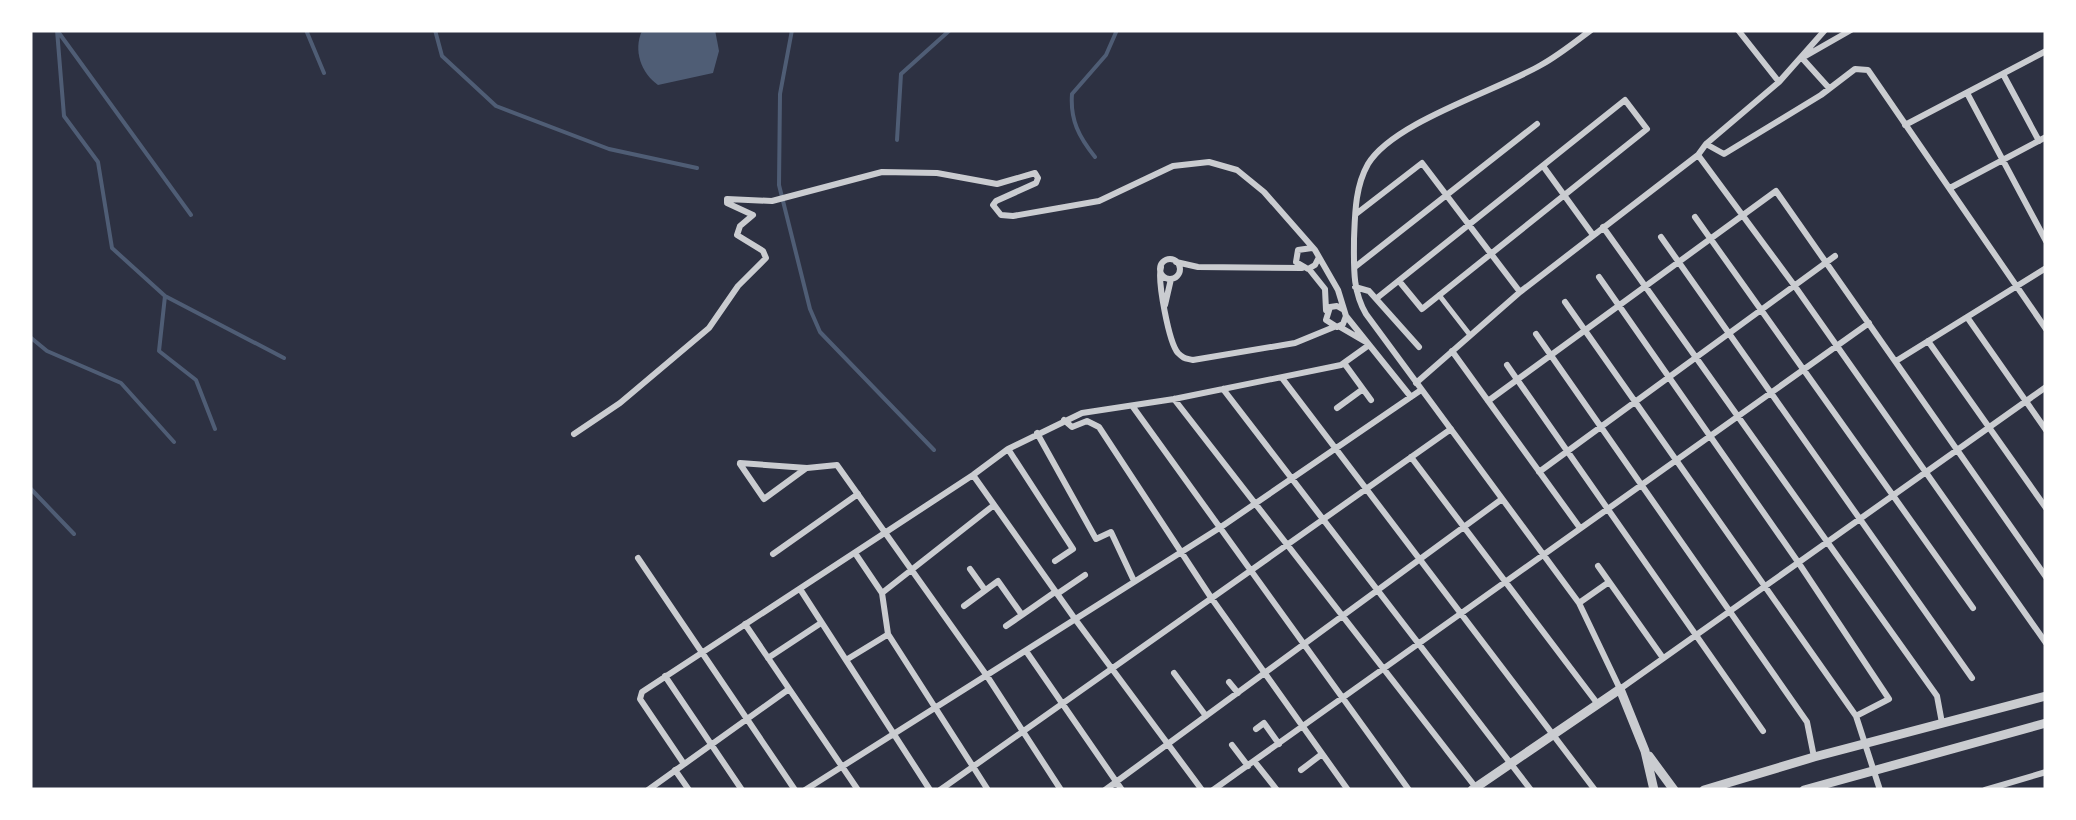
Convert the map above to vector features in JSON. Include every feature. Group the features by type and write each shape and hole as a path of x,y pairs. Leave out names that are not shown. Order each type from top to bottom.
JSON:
{"street":[{"path":"1592,30 1544,64 1400,132 1379,149 1359,186 1355,287 1366,314 1579,603 1645,751 1654,790"},
{"path":"1738,30 1779,82"},
{"path":"805,790 1221,527 1411,397 1452,351 1520,292 1698,155 1779,82 1824,30"},
{"path":"1802,58 1850,30"},
{"path":"1906,124 2046,52"},
{"path":"1802,58 1829,88"},
{"path":"1706,144 1724,154 1855,70 1868,70 2013,288 2046,329"},
{"path":"1950,188 2042,139 2003,74"},
{"path":"1967,93 2046,240"},
{"path":"1377,298 1399,280 1543,166 1624,100 1647,129 1422,309 1399,280"},
{"path":"1354,267 1537,124"},
{"path":"1698,155 2046,643"},
{"path":"574,434 620,403 709,328 738,286 763,264 763,252 737,235 740,226 753,215 726,199 772,201 882,172 937,173 996,184 1035,173 1036,183 993,205 1001,215 1023,216 1099,200 1173,166 1209,162 1237,170 1248,176 1313,248 1338,290 1346,313 1411,397"},
{"path":"1355,215 1422,163 1520,292"},
{"path":"1543,166 1592,236"},
{"path":"1488,401 1776,191 2046,577"},
{"path":"1695,217 1973,608"},
{"path":"1292,225 1296,262 1325,289 1326,315 1336,327 1369,345"},
{"path":"1603,227 1937,696 1942,724"},
{"path":"1661,237 1972,678"},
{"path":"1278,265 1306,246 1313,248"},
{"path":"1539,472 1835,256"},
{"path":"1318,258 1315,265 1305,268 1198,267 1167,260 1161,266 1159,286 1174,347 1193,360 1306,339 1336,327 1346,313"},
{"path":"1165,306 1176,262"},
{"path":"1161,266 1162,276 1175,277 1198,267"},
{"path":"1896,360 2046,268"},
{"path":"1599,278 1890,699 1856,716"},
{"path":"1355,287 1364,288 1377,298 1419,347"},
{"path":"1439,295 1470,335"},
{"path":"1564,302 1856,716 1880,790"},
{"path":"1306,339 1335,306 1346,313"},
{"path":"1966,317 2046,430"},
{"path":"1212,790 1869,323"},
{"path":"1536,334 1806,722 1814,757"},
{"path":"1928,340 2046,508"},
{"path":"684,764 640,699 642,692 1008,449 1082,413 1282,378 1344,363 1369,345"},
{"path":"1452,351 1580,528"},
{"path":"1344,363 1371,400"},
{"path":"1507,365 1763,731"},
{"path":"1282,378 1595,790"},
{"path":"1174,399 1475,789 2046,387"},
{"path":"1223,389 1530,790"},
{"path":"1336,408 1363,389"},
{"path":"1133,407 1409,790"},
{"path":"1064,420 1072,427 1087,421 1095,424 1348,790"},
{"path":"940,790 1451,429"},
{"path":"1037,433 1096,539 1111,532 1134,581"},
{"path":"1008,449 1073,549 1056,561"},
{"path":"1411,457 1597,703"},
{"path":"807,468 764,499 740,463 807,468 837,465 987,676 1062,790"},
{"path":"973,475 1202,790"},
{"path":"773,554 858,494"},
{"path":"1104,790 1502,499"},
{"path":"882,593 994,505"},
{"path":"855,553 882,593 888,634 988,790"},
{"path":"638,558 795,790"},
{"path":"1598,566 1663,658"},
{"path":"970,570 986,590"},
{"path":"1006,626 1085,575"},
{"path":"964,606 998,581 1022,614"},
{"path":"1579,603 1609,582"},
{"path":"800,589 930,790"},
{"path":"768,658 822,623"},
{"path":"745,624 858,790"},
{"path":"846,660 888,634"},
{"path":"1026,651 1122,790"},
{"path":"1174,673 1206,716"},
{"path":"665,676 742,790"},
{"path":"1229,682 1238,693"},
{"path":"648,790 789,689"},
{"path":"1704,790 1732,786 1814,757 2046,696"},
{"path":"1256,729 1264,723 1279,744"},
{"path":"1804,790 2046,723"},
{"path":"1232,745 1277,790"},
{"path":"1645,751 1674,790"},
{"path":"1300,770 1322,754"},
{"path":"675,770 689,790"},
{"path":"1985,790 2046,772"}],"water":[{"path":"715,30 719,51 713,73 658,85 640,61 639,38 642,31"}],"waterway":[{"path":"57,30 64,116 98,162 112,248 165,296 284,358"},
{"path":"306,30 324,73"},
{"path":"435,30 442,56 496,106 609,149 697,168"},
{"path":"792,30 780,94 779,185 810,309 820,332 934,450"},
{"path":"897,140 901,74 950,30"},
{"path":"1095,157 1077,128 1072,94 1106,55 1117,30"},
{"path":"59,33 191,215"},
{"path":"165,296 159,351 196,380 215,429"},
{"path":"30,337 47,351 121,383 174,442"},
{"path":"30,488 74,534"}]}
